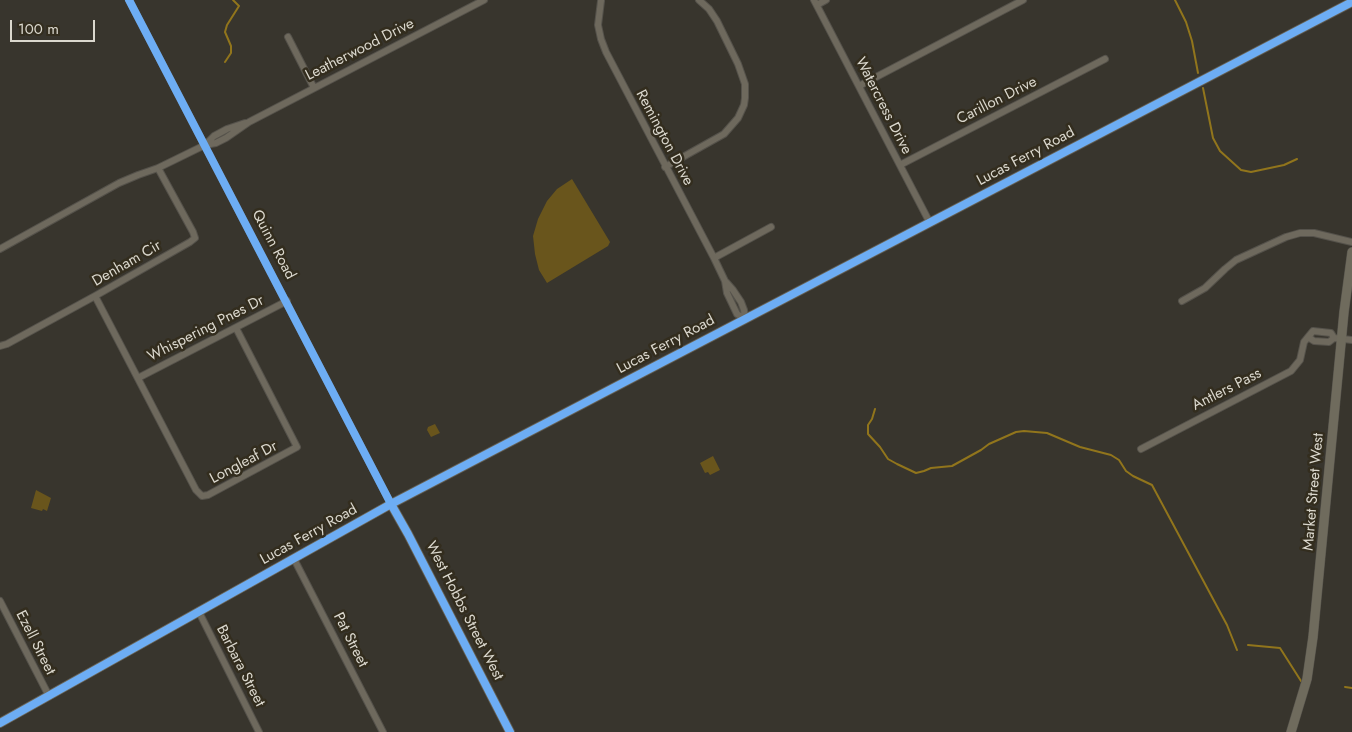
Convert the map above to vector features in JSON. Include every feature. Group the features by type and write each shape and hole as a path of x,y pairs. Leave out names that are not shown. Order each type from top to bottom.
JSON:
{"street":[{"name":"Quinn Road","path":"129,0 391,504"},
{"name":"Leatherwood Drive","path":"205,145 216,143 226,138 249,122 484,0"},
{"path":"601,0 606,0"},
{"name":"Remington Drive","path":"601,0 598,17 601,39 612,65 725,281 734,290 741,302 745,319"},
{"path":"665,167 724,134 738,118 744,105 745,84 738,64 709,9 699,0"},
{"path":"816,2 826,0"},
{"path":"858,86 1023,0"},
{"name":"Watercress Drive","path":"816,2 930,223"},
{"name":"Lucas Ferry Road","path":"0,724 391,504 1352,2"},
{"path":"288,37 314,88"},
{"name":"Carillon Drive","path":"900,165 1105,59"},
{"path":"0,249 119,183 138,174 158,168 205,145"},
{"name":"Denham Cir","path":"0,346 95,296 195,238 158,168"},
{"path":"714,258 771,227"},
{"path":"1182,301 1205,288 1236,260 1286,237 1300,233 1314,233 1352,242"},
{"name":"Market Street West","path":"1291,732 1307,679 1314,637 1338,339 1352,252"},
{"name":"Longleaf Dr","path":"95,296 196,490 202,496 208,495 297,447 236,328"},
{"name":"Whispering Pnes Dr","path":"138,378 287,302"},
{"name":"Antlers Pass","path":"1141,448 1291,371 1300,360 1304,342 1308,337 1314,340 1329,342 1338,339"},
{"path":"1338,339 1352,340"},
{"name":"West Hobbs Street West","path":"391,504 510,732"},
{"name":"Pat Street","path":"294,559 383,732"},
{"name":"Ezell Street","path":"0,601 48,696"},
{"name":"Barbara Street","path":"198,612 259,732"}],"shaded area":[{"path":"572,179 610,242 608,246 547,283 539,270 533,236 538,219 547,201 557,189"},
{"path":"435,424 440,433 431,437 427,430 428,427"},
{"path":"713,456 720,470 710,475 708,472 705,473 700,463"},
{"path":"36,490 51,498 47,511 31,508"}],"waterway":[{"path":"225,62 231,53 231,46 225,32 227,25 239,6 233,0"},
{"path":"1175,0 1186,22 1192,41 1198,73"},
{"path":"1203,88 1213,138 1220,151 1241,170 1251,172 1284,165 1297,159"},
{"path":"875,409 868,425 868,434 888,459 916,473 931,468 952,466 989,444 1016,432 1024,431 1047,433 1080,447 1111,455 1119,460 1126,471 1152,485 1227,625 1237,650"},
{"path":"1248,645 1280,648 1301,681"},
{"path":"1345,687 1352,688"}],"cycle path":[{"path":"129,0 510,732"},
{"path":"0,723 391,504 1352,2"}]}
